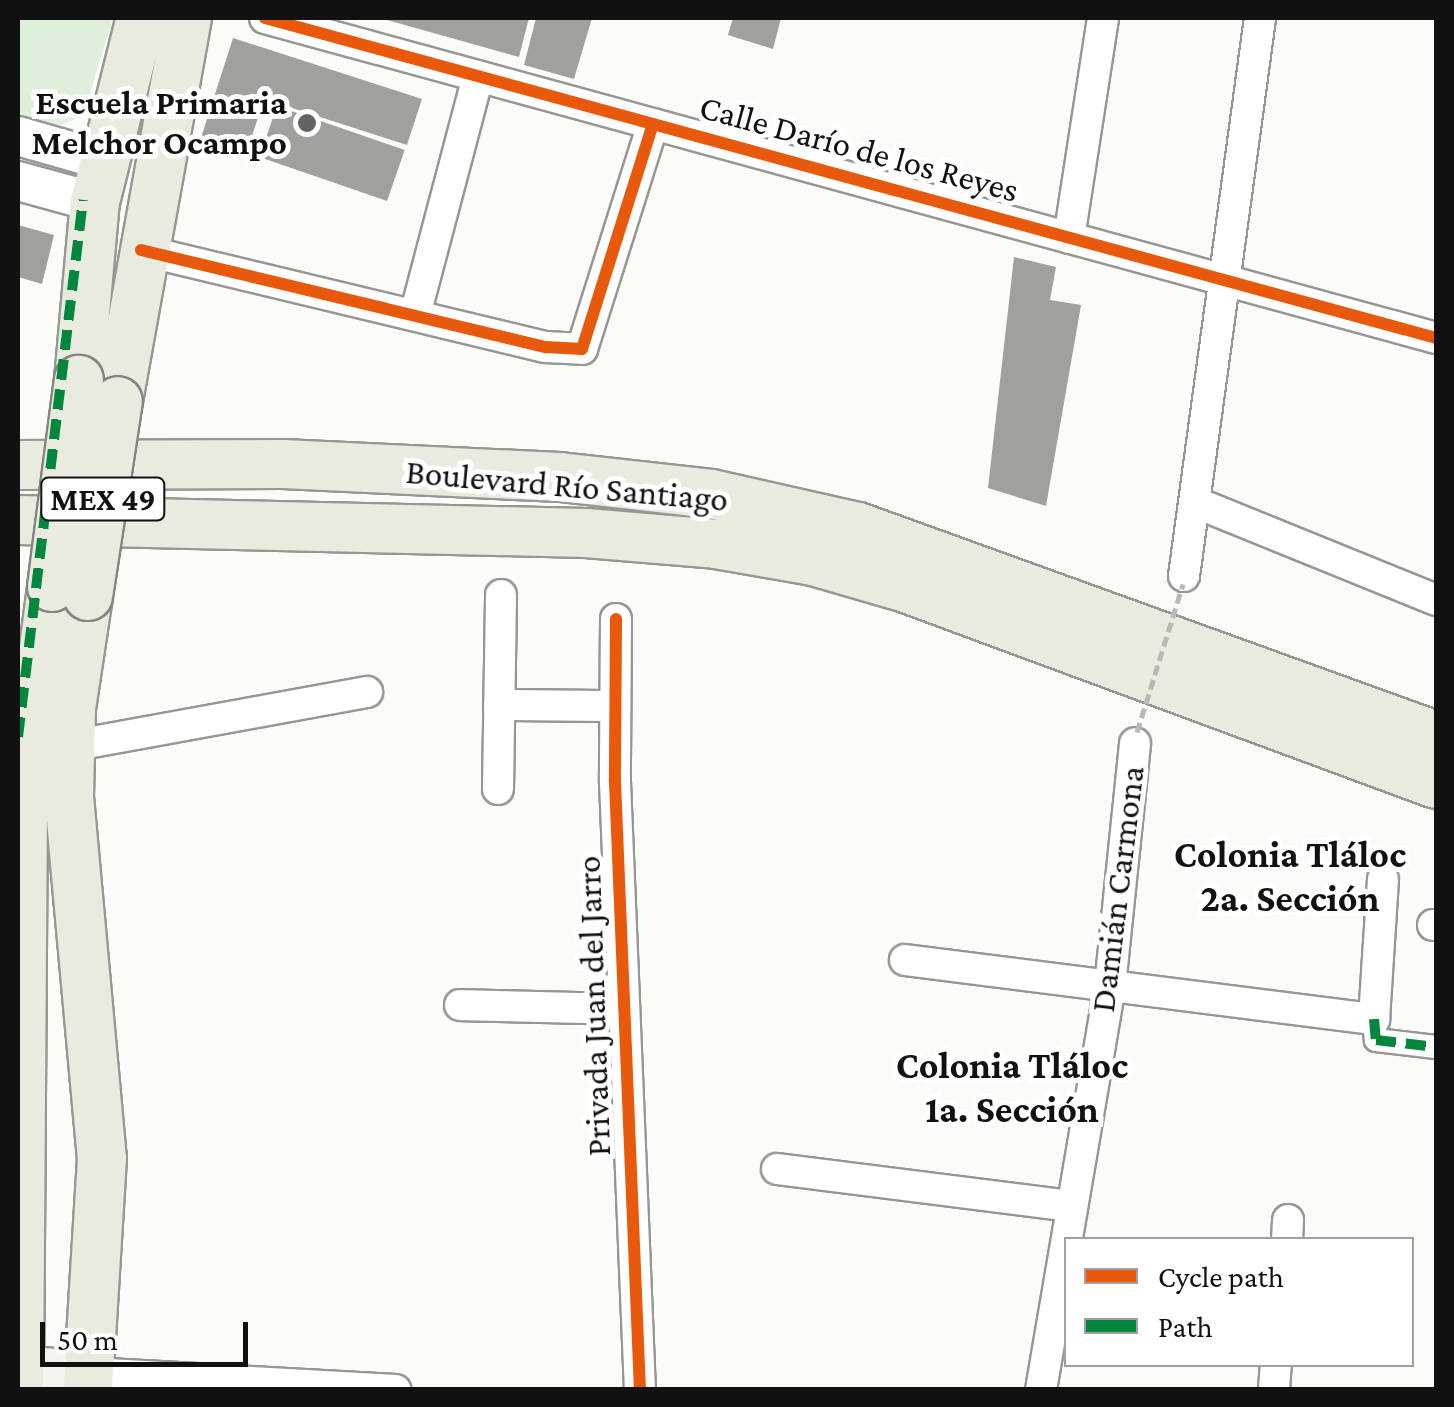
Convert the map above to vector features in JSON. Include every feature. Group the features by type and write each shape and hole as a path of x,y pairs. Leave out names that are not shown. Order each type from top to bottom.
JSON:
{"main road":[{"name":"MEX 49","path":"18,1374 24,806 70,592 99,391 111,184 141,18"},
{"name":"MEX 49","path":"99,391 137,272 188,18"},
{"path":"137,272 111,184 166,132"},
{"name":"Boulevard Río Santiago","path":"18,465 303,465 560,477 711,494 858,527 1436,736"},
{"name":"Boulevard Río Santiago","path":"18,520 586,534 716,544 813,561 906,588 1436,784"},
{"name":"MEX 49","path":"70,592 69,796 102,1158 89,1381"},
{"path":"18,1374 89,1381"}],"street":[{"name":"Calle Darío de los Reyes","path":"265,18 1436,338"},
{"path":"1070,238 1103,18"},
{"path":"1184,580 1229,282 1260,18"},
{"path":"415,315 478,76"},
{"path":"137,272 415,315 546,347 582,349 653,124"},
{"path":"18,136 111,184"},
{"path":"18,181 111,184"},
{"path":"1197,504 1436,600"},
{"path":"498,788 501,595"},
{"name":"Privada Juan del Jarro","path":"616,619 624,1010 640,1390"},
{"path":"70,746 368,692"},
{"path":"499,706 615,706"},
{"name":"Damián Carmona","path":"1041,1390 1068,1206 1110,986 1136,738"},
{"path":"1383,879 1376,1040 1436,1048"},
{"path":"905,960 1374,1019"},
{"path":"460,1004 624,1010"},
{"path":"777,1168 1068,1206"},
{"path":"89,1381 396,1390"}],"path":[{"path":"1136,738 1184,580"}],"green space":[{"path":"18,18 113,18 83,116 45,131 18,123"}],"building":[{"path":"380,18 529,18 519,57"},
{"path":"536,18 592,18 574,79 524,65"},
{"path":"733,18 781,18 773,49 728,35"},
{"path":"233,38 422,99 407,145 264,99 245,158 199,144"},
{"path":"277,106 405,150 387,201 259,157"},
{"path":"18,225 54,235 42,284 18,277"},
{"path":"1014,257 1056,267 1050,300 1081,305 1046,506 988,488"}],"marked path":[{"path":"18,737 83,200"},
{"path":"1374,1019 1376,1040 1436,1047"}],"cycle path":[{"path":"265,18 1436,338"},
{"path":"141,250 546,347 582,349 653,124"},
{"path":"616,619 615,782 640,1390"}],"place":[{"name":"Escuela Primaria Melchor Ocampo","path":"307,123"}],"district":[{"name":"Colonia Tláloc 2a. Sección","path":"1290,877"},
{"name":"Colonia Tláloc 1a. Sección","path":"1012,1088"}]}
